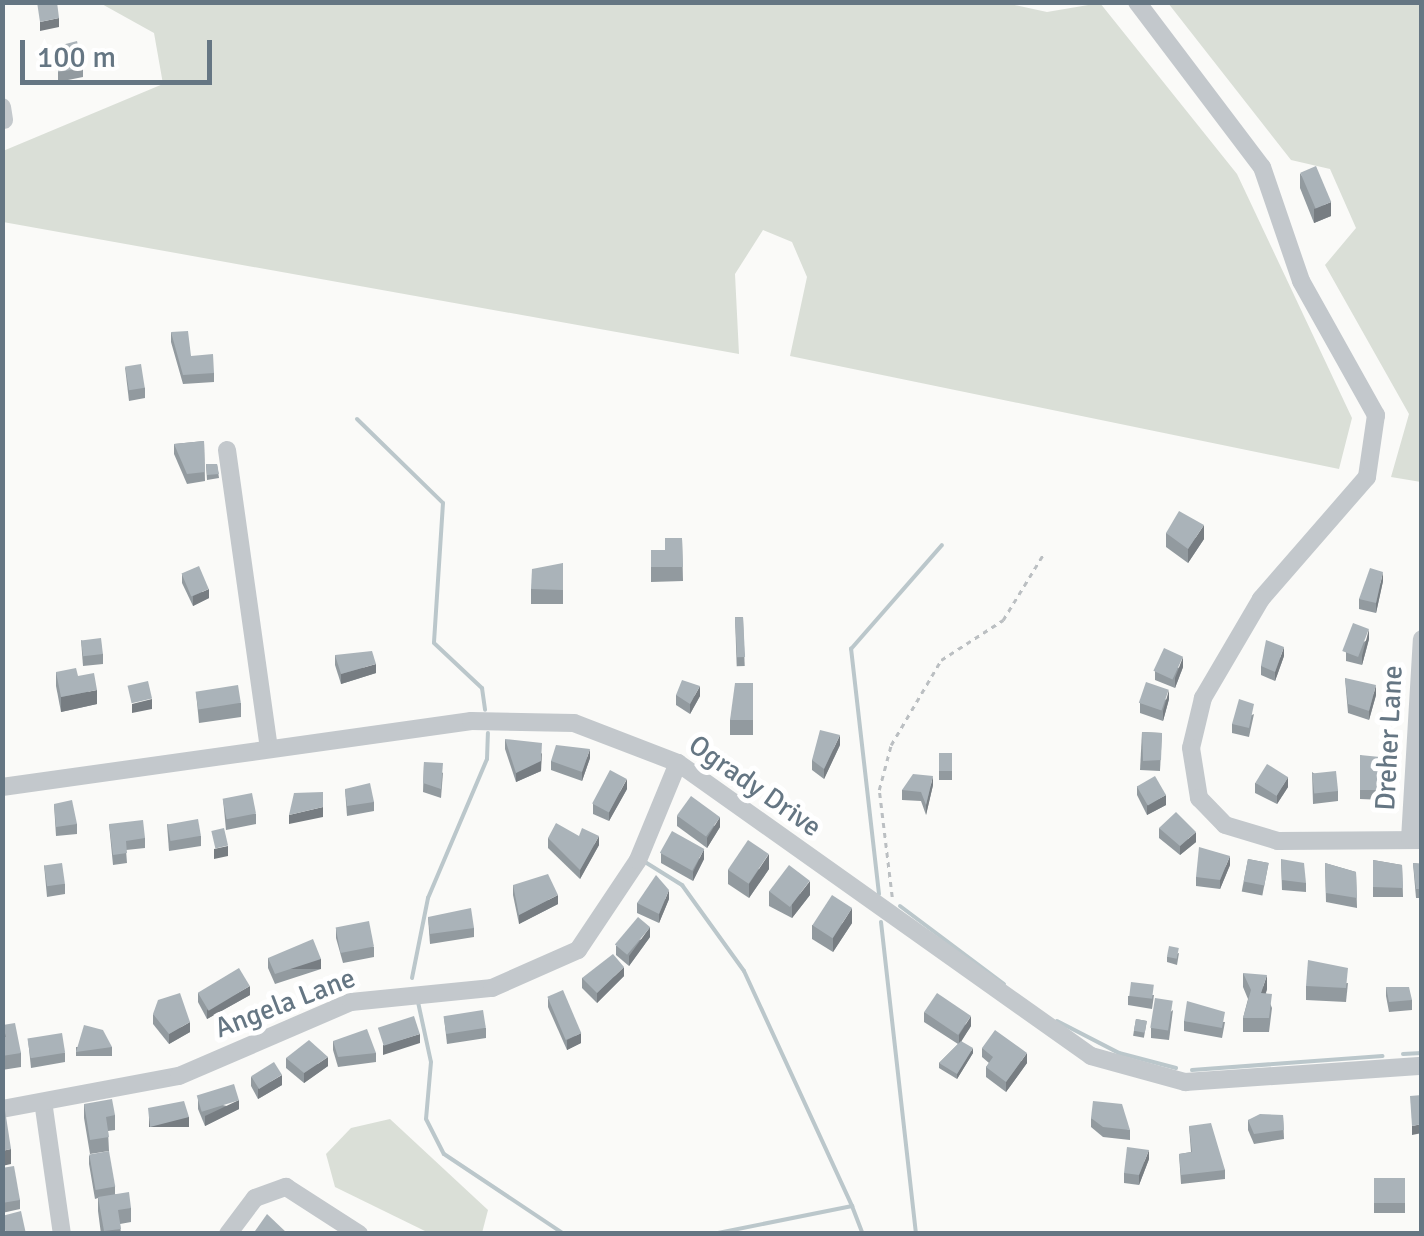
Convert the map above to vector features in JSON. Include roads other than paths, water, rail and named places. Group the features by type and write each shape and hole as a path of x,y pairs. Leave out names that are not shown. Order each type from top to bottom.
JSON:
{"street":[{"path":"1137,2 1262,167 1301,281 1376,415 1367,476 1261,599 1203,698 1191,748 1198,798 1225,826 1278,841 1416,839"},
{"path":"227,450 269,749"},
{"name":"Dreher Lane","path":"1416,839 1422,639"},
{"name":"Ogrady Drive","path":"2,787 269,749 538,718 678,763 1090,1056 1185,1082 1422,1066"},
{"name":"Angela Lane","path":"2,1108 44,1108 179,1076 350,1002 492,988 578,950 638,860 678,763"},
{"path":"44,1108 62,1234"},
{"path":"228,1234 255,1198 286,1188 360,1234"}],"waterway":[{"path":"357,419 443,503 434,643 482,688 485,710"},
{"path":"879,894 851,649 942,545"},
{"path":"412,978 428,898 487,759 488,733"},
{"path":"645,862 682,885 744,971 852,1206"},
{"path":"900,906 1004,984"},
{"path":"881,922 916,1234"},
{"path":"418,1002 431,1062 426,1119 444,1154 564,1234"},
{"path":"1057,1021 1119,1053 1176,1068"},
{"path":"1403,1054 1422,1053"},
{"path":"1192,1070 1382,1056"},
{"path":"713,1234 852,1206 863,1234"}]}
